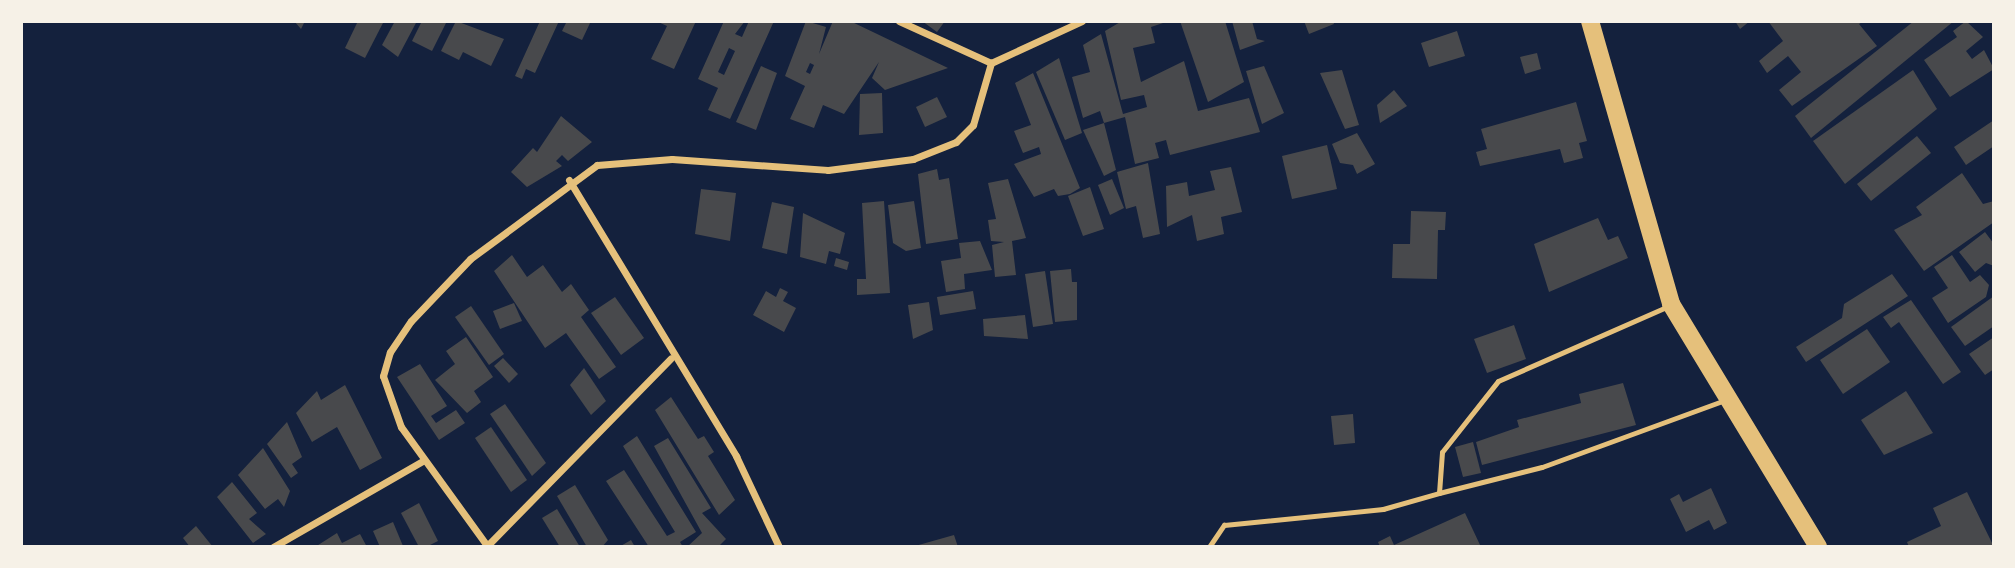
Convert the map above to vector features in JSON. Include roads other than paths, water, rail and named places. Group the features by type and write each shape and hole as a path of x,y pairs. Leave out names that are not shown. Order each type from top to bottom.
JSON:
{"main road":[{"path":"1590,21 1671,304 1818,547"}],"street":[{"path":"899,21 991,63"},
{"path":"671,358 487,547 424,460 389,403 383,376 390,352 470,259 569,180 597,165 628,160 828,170 913,159 956,142 972,125 991,63 1082,21"},
{"path":"569,180 671,358 736,456 779,547"},
{"path":"273,547 424,460"}],"lane":[{"path":"1439,493 1442,453 1498,382 1671,304"},
{"path":"1209,547 1224,525 1383,509 1542,467 1728,399"}]}
